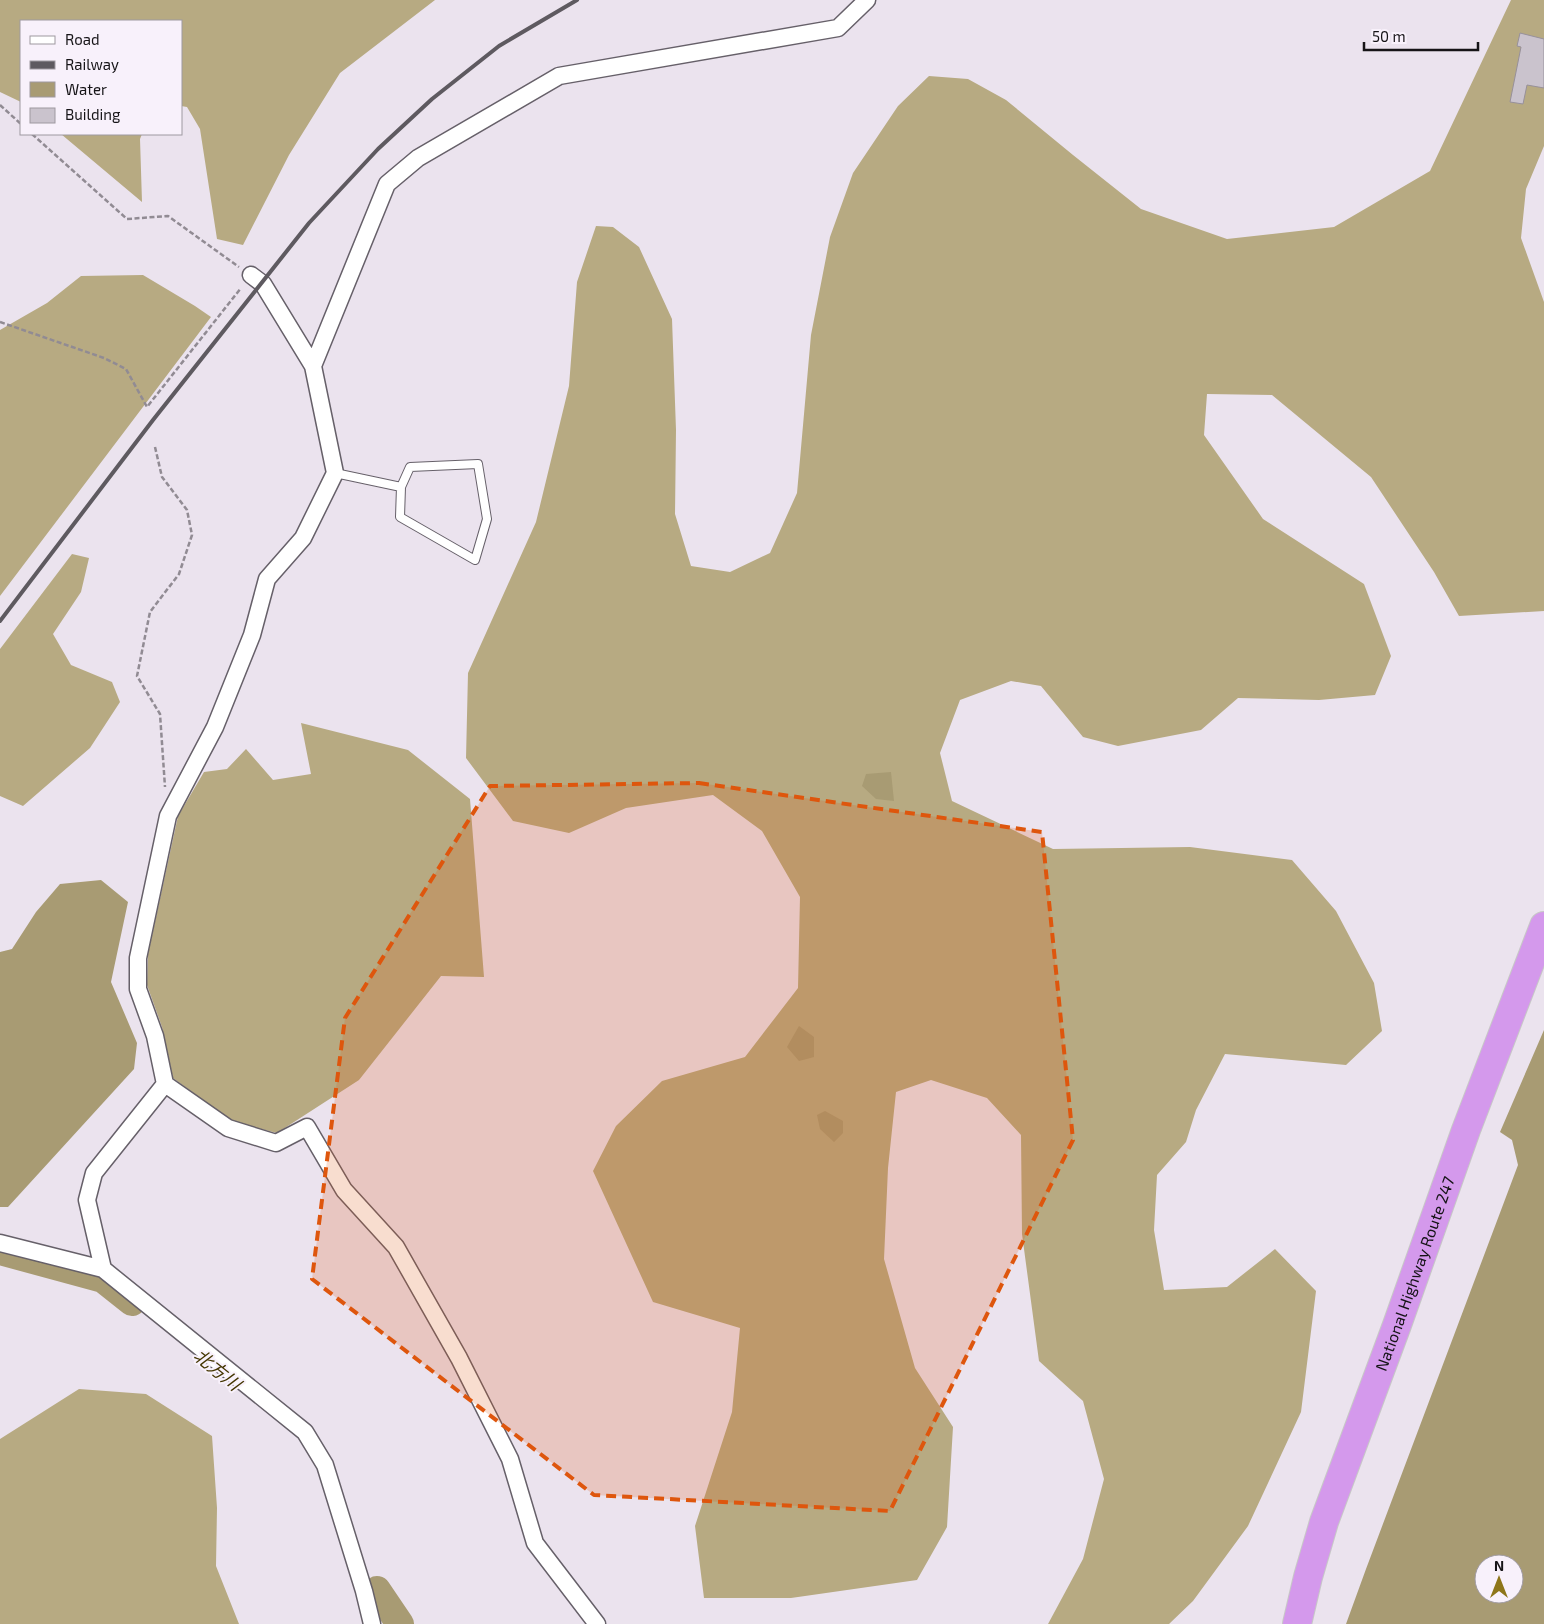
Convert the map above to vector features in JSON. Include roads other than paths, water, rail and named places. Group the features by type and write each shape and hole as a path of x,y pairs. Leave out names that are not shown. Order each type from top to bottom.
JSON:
{"highway":[{"name":"National Highway Route 247","path":"1297,1624 1324,1522 1397,1325 1466,1130 1544,926"}],"street":[{"path":"312,366 387,184 418,158 559,76 838,28 867,0"},
{"path":"251,275 262,284 312,366 335,473 303,538 267,579 252,635 215,727 168,816 138,958 138,989 155,1036 165,1084 228,1128 276,1143 307,1127 344,1190 396,1247 459,1358 510,1459 535,1543 597,1624"},
{"path":"103,1269 87,1200 94,1173 165,1084"},
{"path":"0,1243 103,1269 305,1432 325,1465 364,1590 372,1624"}],"lane":[{"path":"478,464 487,519 475,560 400,517 401,487 410,467 478,464"},
{"path":"335,473 401,487"}],"water":[{"path":"891,772 894,801 876,799 862,786 866,774"},
{"path":"101,880 128,902 111,982 137,1043 134,1069 8,1207 0,1207 0,952 12,949 36,912 60,884"},
{"path":"799,1026 814,1037 814,1057 799,1061 787,1047"},
{"path":"1544,1030 1544,1624 1346,1624 1518,1165 1512,1140 1500,1132"},
{"path":"825,1111 843,1121 843,1133 834,1142 820,1129 817,1115"}],"waterway":[{"name":"北方川","path":"0,1251 103,1279 132,1302"},
{"name":"北方川","path":"377,1590 400,1624"}],"railway":[{"path":"0,621 153,420 309,223 378,149 432,99 499,46 577,0"}]}
